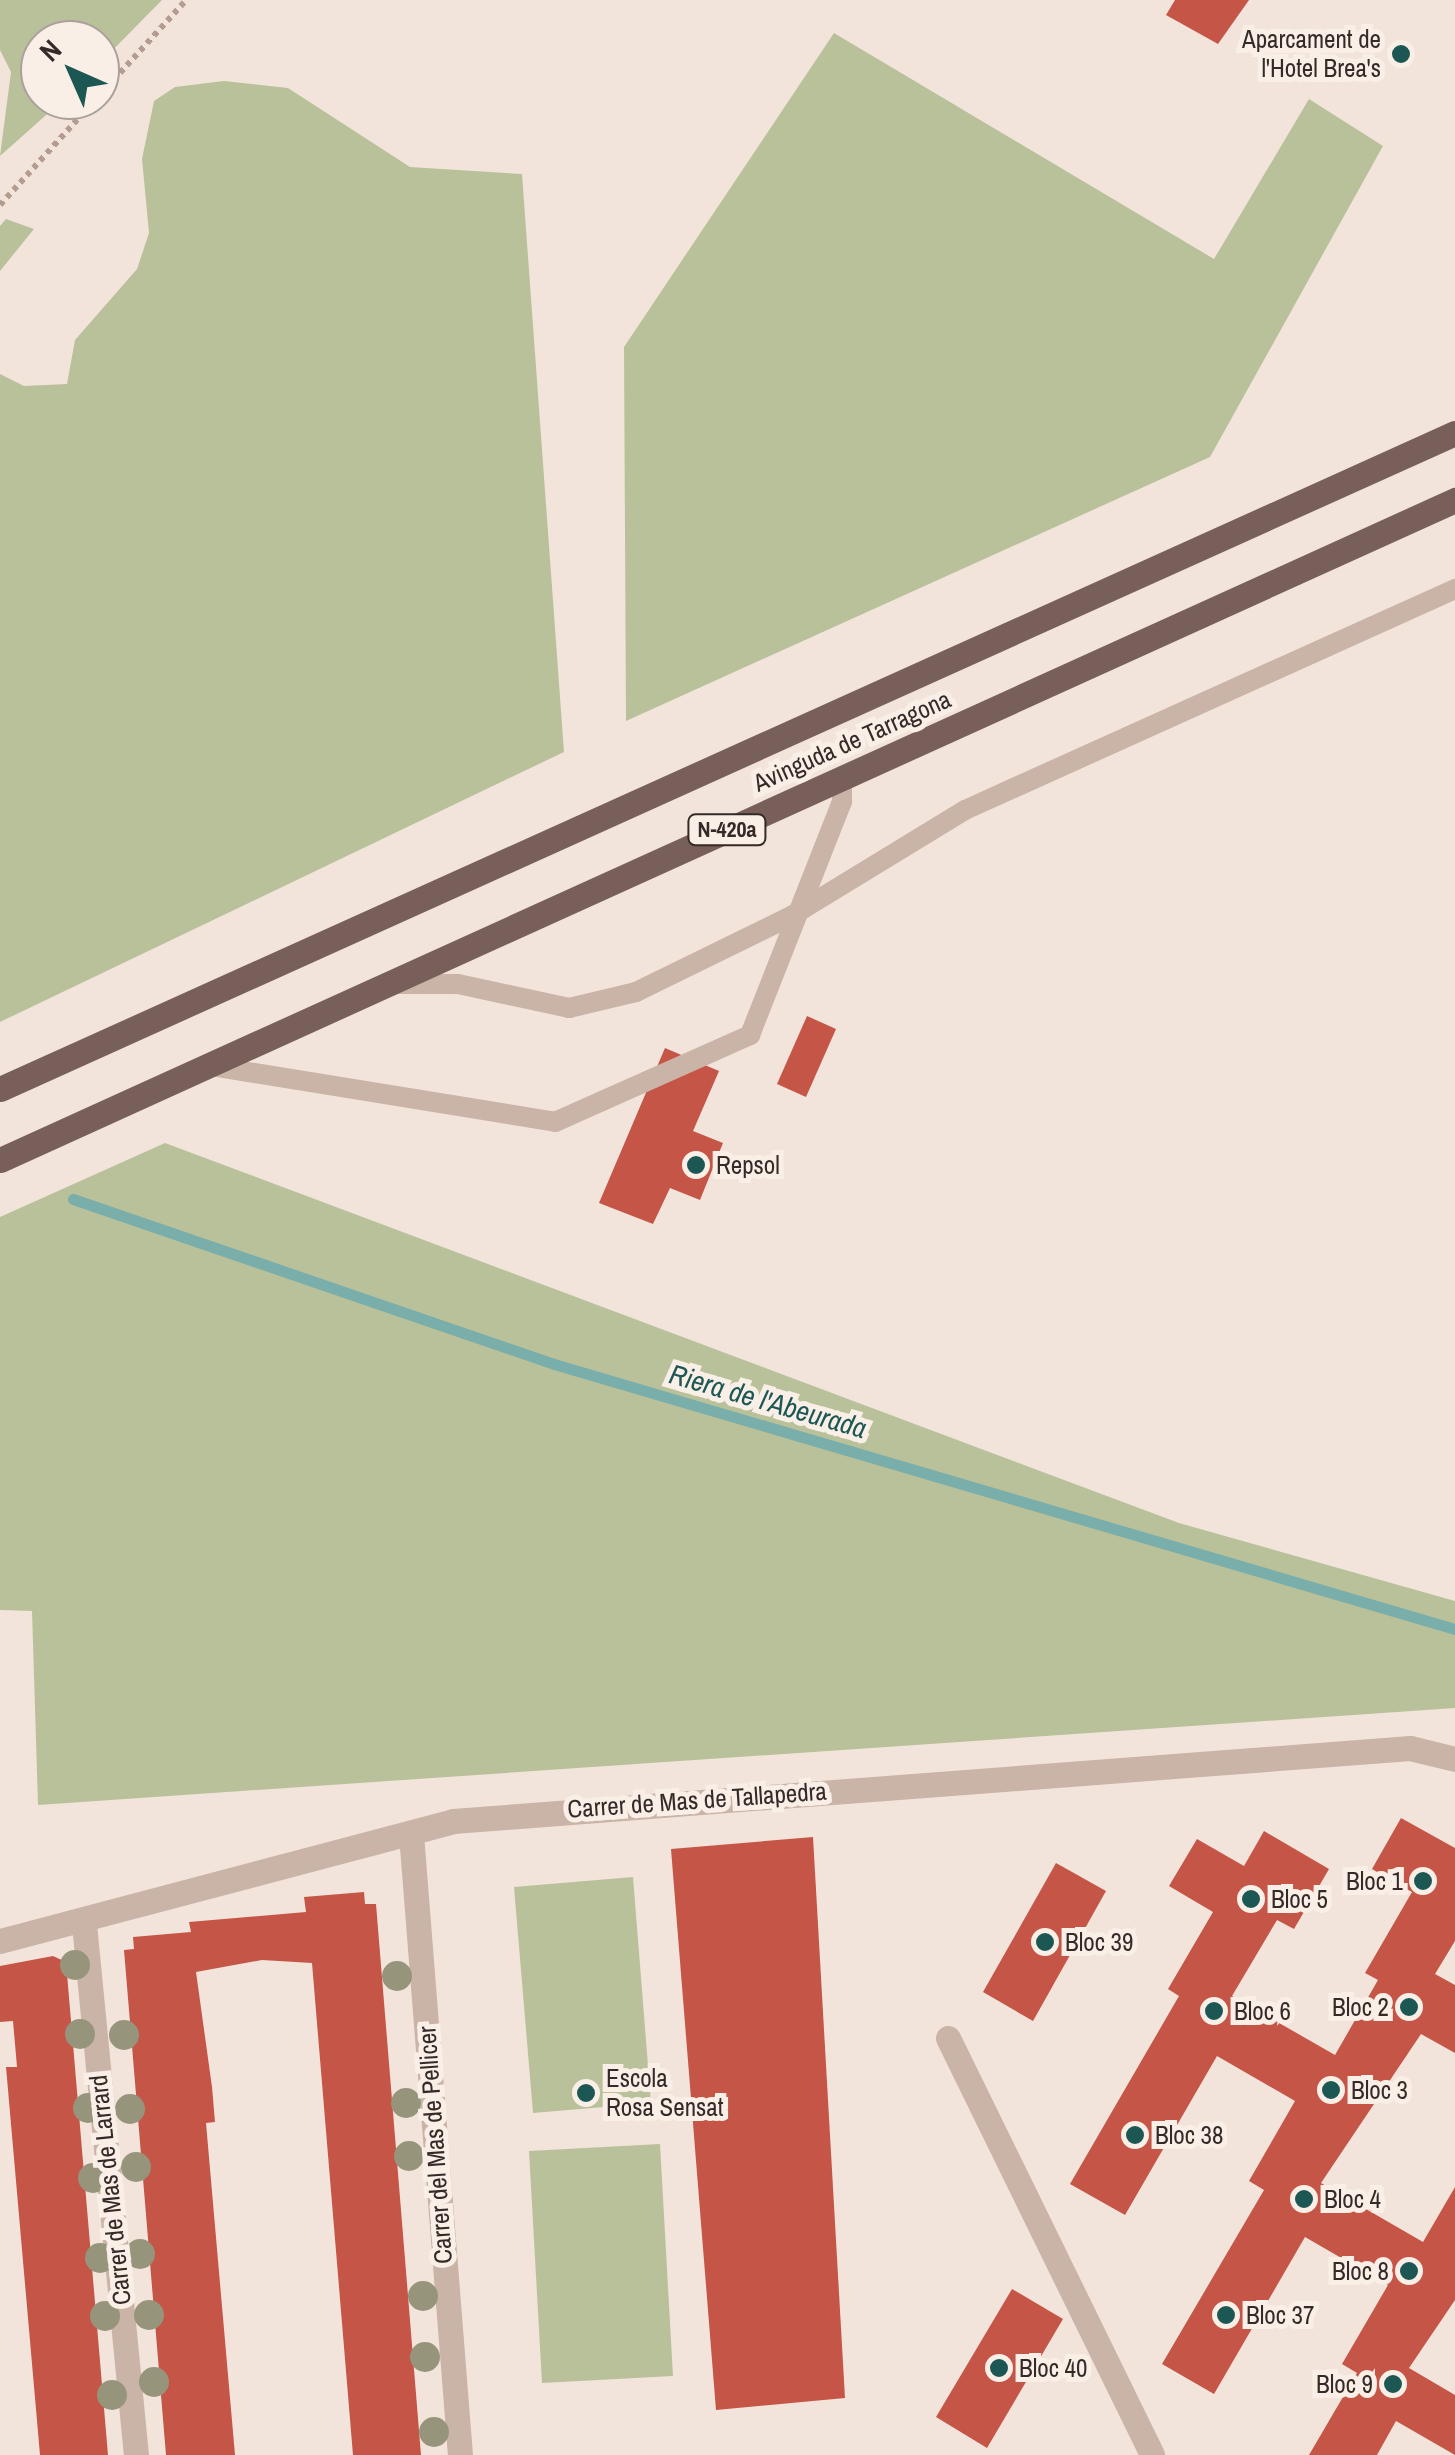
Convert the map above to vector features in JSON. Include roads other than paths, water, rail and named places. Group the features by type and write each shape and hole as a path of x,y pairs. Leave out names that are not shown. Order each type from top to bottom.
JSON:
{"main road":[{"name":"Avinguda de Tarragona","path":"0,1089 1455,433"},
{"name":"Avinguda de Tarragona","path":"0,1160 1455,500"}],"street":[{"name":"Carrer de Mas de Tallapedra","path":"0,1941 84,1924 411,1834 621,1805 1410,1748 1455,1758"},
{"name":"Carrer del Mas de Pellicer","path":"411,1834 460,2455"},
{"name":"Carrer de Mas de Larrard","path":"84,1924 136,2455"},
{"path":"948,2038 1152,2455"}],"lane":[{"path":"383,984 458,984 569,1008 636,992 793,914 964,810 1455,588"},
{"path":"204,1065 555,1122 750,1035 793,914 842,802 842,778"}],"waterway":[{"name":"Riera de l'Abeurada","path":"73,1199 554,1364 1455,1629"}],"place":[{"name":"Aparcament de l'Hotel Brea's","path":"1401,54"},
{"name":"Repsol","path":"696,1165"},
{"name":"Bloc 1","path":"1423,1881"},
{"name":"Bloc 5","path":"1251,1899"},
{"name":"Bloc 39","path":"1045,1942"},
{"name":"Bloc 2","path":"1409,2007"},
{"name":"Bloc 6","path":"1214,2011"},
{"name":"Bloc 3","path":"1331,2090"},
{"name":"Escola Rosa Sensat","path":"586,2093"},
{"name":"Bloc 38","path":"1135,2135"},
{"name":"Bloc 4","path":"1304,2199"},
{"name":"Bloc 8","path":"1409,2271"},
{"name":"Bloc 37","path":"1226,2315"},
{"name":"Bloc 40","path":"999,2368"},
{"name":"Bloc 9","path":"1393,2384"}]}
